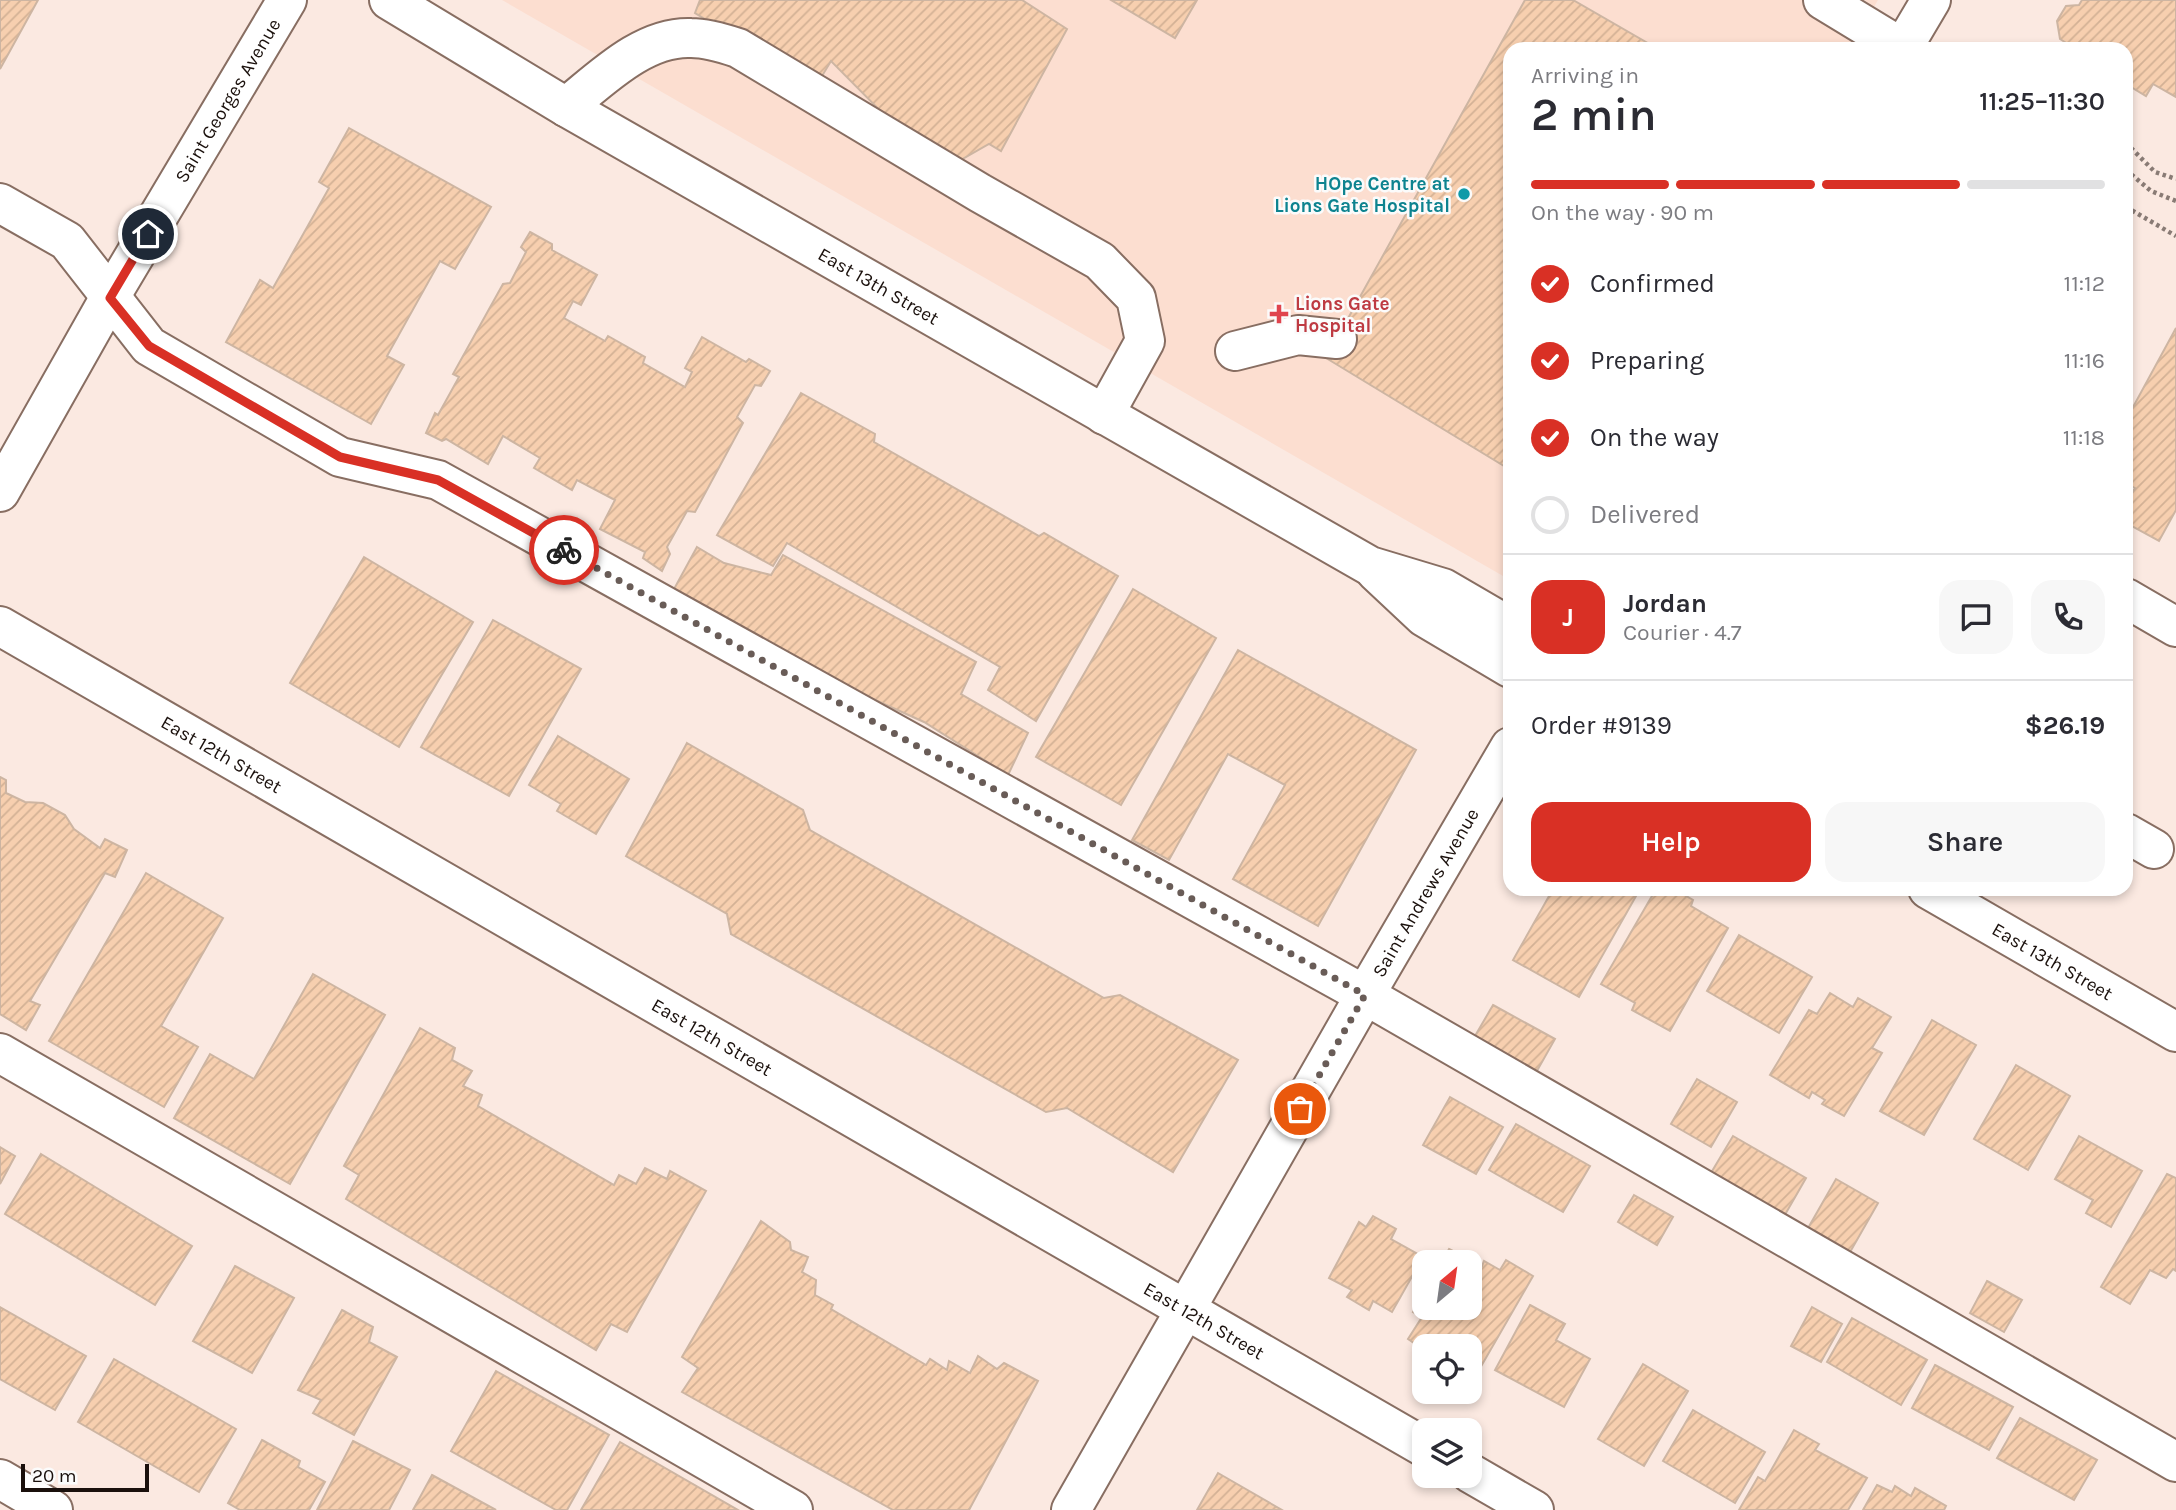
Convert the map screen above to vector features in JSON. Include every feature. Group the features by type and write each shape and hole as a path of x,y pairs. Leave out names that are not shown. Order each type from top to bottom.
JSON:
{"street":[{"name":"Saint Georges Avenue","path":"0,492 110,298 287,0"},
{"name":"East 13th Street","path":"389,0 566,107 1370,566 1443,588 1503,623"},
{"path":"1824,0 1892,42"},
{"path":"1906,42 1931,0"},
{"path":"566,107 621,64 663,41 689,37 712,40 738,48 980,193 1100,261 1136,298 1145,341 1104,415"},
{"path":"0,203 67,242 149,346 340,457 438,480 1365,995 2176,1462"},
{"path":"1235,351 1298,335 1337,339"},
{"name":"East 13th Street","path":"1370,566 1424,617 1503,664"},
{"path":"2133,602 2176,627"},
{"name":"East 12th Street","path":"0,626 1412,1440"},
{"name":"Saint Andrews Avenue","path":"1070,1510 1503,759"},
{"name":"East 13th Street","path":"1940,896 2176,1032"},
{"path":"0,1053 793,1510"},
{"path":"0,1479 52,1510"},
{"path":"1482,1480 1534,1510"}],"path":[{"path":"2133,150 2155,172 2176,179"},
{"path":"2133,176 2151,191 2176,201"},
{"path":"2133,211 2176,236"}],"shaded area":[{"name":"Lions Gate Hospital","path":"502,0 1878,0 1854,42 1503,42 1503,576"}],"building":[{"path":"0,0 38,0 0,69"},
{"path":"700,0 1022,0 1067,29 1001,151 989,144 952,165 931,162 831,61 816,86 695,13"},
{"path":"1111,0 1197,0 1175,38"},
{"name":"HOpe Centre at Lions Gate Hospital","path":"1525,0 1573,0 1646,42 1503,42 1503,465 1326,358"},
{"path":"2082,0 2176,0 2176,97 2153,84 2146,96 2133,88 2133,42 2065,42 2060,39 2057,21 2066,6 2079,5"},
{"path":"349,128 491,207 455,269 440,261 387,356 404,365 371,424 226,342 260,280 273,288 329,188 319,182"},
{"path":"530,232 552,244 552,250 597,275 581,305 573,301 564,318 605,341 608,336 645,357 643,363 685,387 692,372 685,368 702,337 746,362 749,359 770,371 761,386 755,385 737,417 743,423 695,512 687,511 667,547 670,554 662,571 643,558 645,552 600,529 615,500 577,480 572,490 534,468 540,458 503,436 488,464 446,439 442,441 426,433 435,413 438,415 459,377 453,374 503,284 510,283 526,252 521,247"},
{"path":"2176,328 2176,510 2159,541 2133,527 2133,407"},
{"path":"801,393 875,434 874,442 1039,536 1044,533 1118,576 1036,721 988,690 1000,667 787,543 773,566 717,535"},
{"path":"697,547 724,563 771,575 783,555 976,662 961,694 1028,733 1008,775 924,722 736,637 668,600"},
{"path":"364,557 473,622 399,747 290,683"},
{"path":"1133,589 1216,638 1121,805 1036,757"},
{"path":"493,620 581,669 509,796 421,747"},
{"path":"1238,650 1416,750 1318,926 1233,879 1285,785 1228,754 1169,860 1132,840"},
{"path":"558,736 629,779 596,834 557,811 561,804 529,785"},
{"path":"687,743 803,810 810,830 1104,998 1120,995 1238,1060 1173,1172 1067,1108 1046,1112 731,934 727,914 626,856"},
{"path":"0,777 6,780 6,793 25,802 43,803 65,815 74,829 100,848 105,839 127,850 115,877 105,873 30,1001 40,1005 26,1030 0,1014"},
{"path":"146,873 223,918 161,1026 198,1047 164,1107 49,1041"},
{"path":"1549,896 1636,896 1579,997 1513,960"},
{"path":"1652,896 1686,896 1693,900 1691,906 1728,928 1670,1031 1632,1010 1635,1003 1601,984"},
{"path":"1739,935 1812,977 1779,1033 1707,991"},
{"path":"313,974 385,1015 290,1184 174,1118 210,1054 254,1079"},
{"path":"1830,993 1853,1007 1858,998 1891,1017 1872,1048 1882,1053 1844,1116 1822,1104 1825,1100 1812,1092 1809,1098 1770,1075 1809,1010 1817,1014"},
{"path":"1493,1005 1555,1039 1533,1078 1471,1043"},
{"path":"1932,1020 1976,1045 1924,1135 1880,1111"},
{"path":"420,1028 455,1048 452,1060 472,1071 463,1086 482,1095 478,1106 614,1185 619,1175 636,1184 645,1168 667,1179 670,1171 706,1191 627,1332 611,1324 596,1350 346,1199 359,1175 344,1166"},
{"path":"2016,1065 2070,1096 2028,1170 1974,1139"},
{"path":"1697,1079 1737,1102 1711,1147 1671,1124"},
{"path":"1450,1097 1503,1127 1476,1174 1423,1145"},
{"path":"1516,1124 1590,1166 1563,1212 1489,1170"},
{"path":"1733,1136 1806,1178 1782,1220 1708,1178"},
{"path":"2079,1136 2142,1171 2111,1227 2086,1213 2093,1200 2055,1179"},
{"path":"0,1147 15,1156 0,1184"},
{"path":"41,1154 192,1246 155,1305 5,1214"},
{"path":"2167,1174 2176,1178 2176,1271 2173,1269 2166,1278 2150,1270 2130,1304 2101,1287"},
{"path":"1836,1179 1878,1203 1849,1254 1807,1230"},
{"path":"1634,1195 1673,1217 1657,1245 1618,1222"},
{"path":"1373,1216 1396,1229 1391,1239 1412,1251 1412,1277 1392,1312 1373,1301 1369,1310 1347,1297 1352,1290 1329,1278 1359,1222 1366,1227"},
{"path":"761,1221 790,1242 791,1250 808,1257 802,1272 816,1280 815,1295 833,1305 831,1309 926,1365 930,1359 947,1370 949,1361 970,1373 978,1356 997,1369 1004,1363 1038,1381 969,1510 893,1510 682,1392 698,1368 682,1357"},
{"path":"1506,1260 1533,1276 1482,1365 1482,1334 1412,1334 1412,1342 1408,1339 1420,1320 1482,1320 1484,1261 1500,1270"},
{"path":"235,1266 294,1298 252,1373 193,1341"},
{"path":"1987,1281 2022,1300 2004,1332 1970,1313"},
{"path":"1530,1305 1565,1324 1556,1340 1590,1359 1564,1407 1495,1370"},
{"path":"0,1307 86,1356 55,1410 0,1379"},
{"path":"1812,1307 1842,1324 1821,1362 1791,1346"},
{"path":"342,1310 373,1327 369,1342 397,1357 354,1435 313,1413 321,1400 298,1390"},
{"path":"1852,1318 1927,1360 1901,1405 1827,1362"},
{"path":"114,1359 236,1429 199,1492 78,1422"},
{"path":"1643,1364 1688,1391 1644,1466 1598,1439"},
{"path":"1935,1365 2013,1407 1989,1450 1912,1408"},
{"path":"496,1371 609,1435 567,1510 556,1510 451,1451"},
{"path":"1693,1410 1765,1452 1735,1503 1663,1461"},
{"path":"2020,1418 2097,1460 2074,1500 1997,1458"},
{"path":"1794,1430 1819,1444 1815,1450 1867,1478 1848,1510 1739,1510 1758,1477 1765,1481"},
{"path":"262,1440 300,1461 298,1467 325,1482 309,1510 240,1510 228,1503"},
{"path":"353,1441 410,1470 389,1510 317,1510"},
{"path":"620,1442 738,1510 581,1510"},
{"path":"1218,1473 1282,1510 1197,1510"},
{"path":"432,1475 496,1510 413,1510"},
{"path":"1877,1485 1892,1492 1895,1486 1911,1496 1915,1488 1946,1506 1944,1510 1863,1510"}],"way so far":[{"path":"564,550 1365,995 1300,1109"}],"place":[{"name":"HOpe Centre at Lions Gate Hospital","path":"1464,194"},
{"name":"Lions Gate Hospital","path":"1279,314"}],"route":[{"path":"148,234 110,298 149,346 340,457 438,480 564,550"}]}
